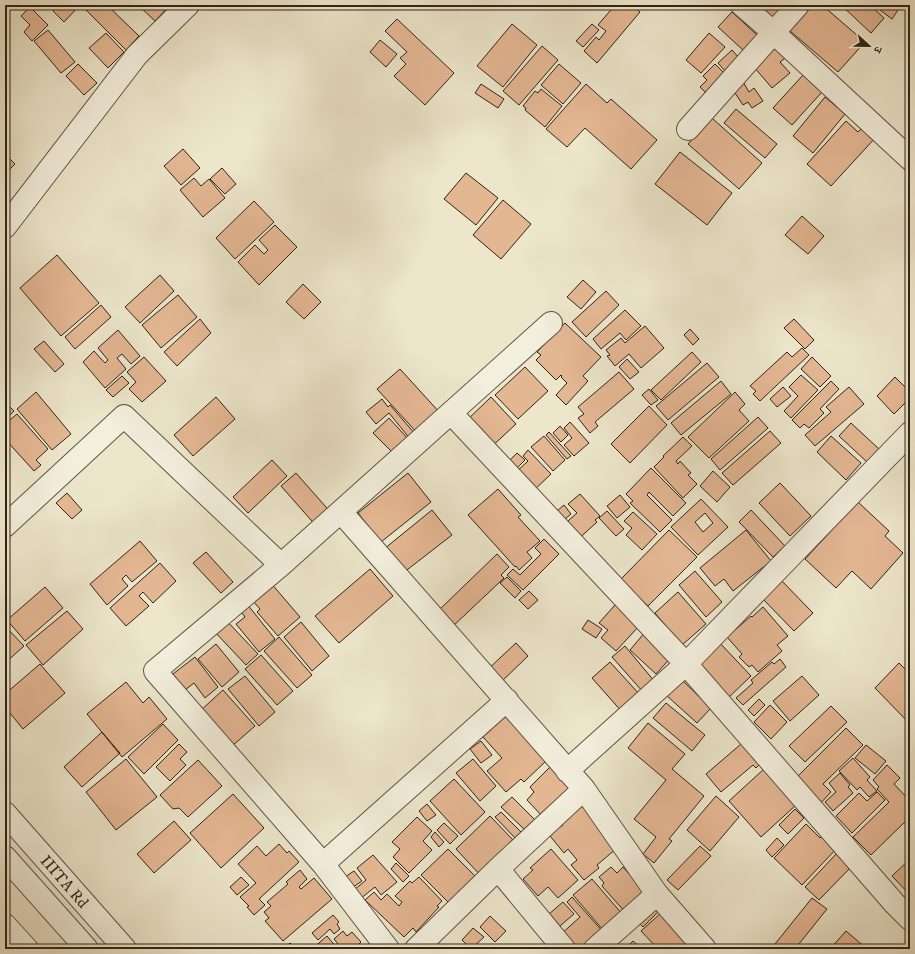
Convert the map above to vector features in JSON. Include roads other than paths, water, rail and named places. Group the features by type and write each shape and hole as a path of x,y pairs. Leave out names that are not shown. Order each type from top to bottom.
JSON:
{"street":[{"path":"5,227 137,55 188,5"},
{"path":"742,5 910,159"},
{"path":"688,129 798,5"},
{"path":"388,949 323,864 155,671 281,566 551,323"},
{"path":"450,413 686,664 895,904 910,919"},
{"path":"5,526 124,416 281,566"},
{"path":"567,771 686,664 910,432"},
{"path":"341,512 584,789 657,894 705,949"},
{"path":"323,864 507,700"},
{"path":"416,949 498,869 584,789"},
{"name":"IIITA Rd","path":"5,813 125,949"},
{"name":"IIITA Rd","path":"5,857 87,949"},
{"path":"498,869 564,949"},
{"path":"595,949 657,894"},
{"path":"5,925 27,949"}]}
